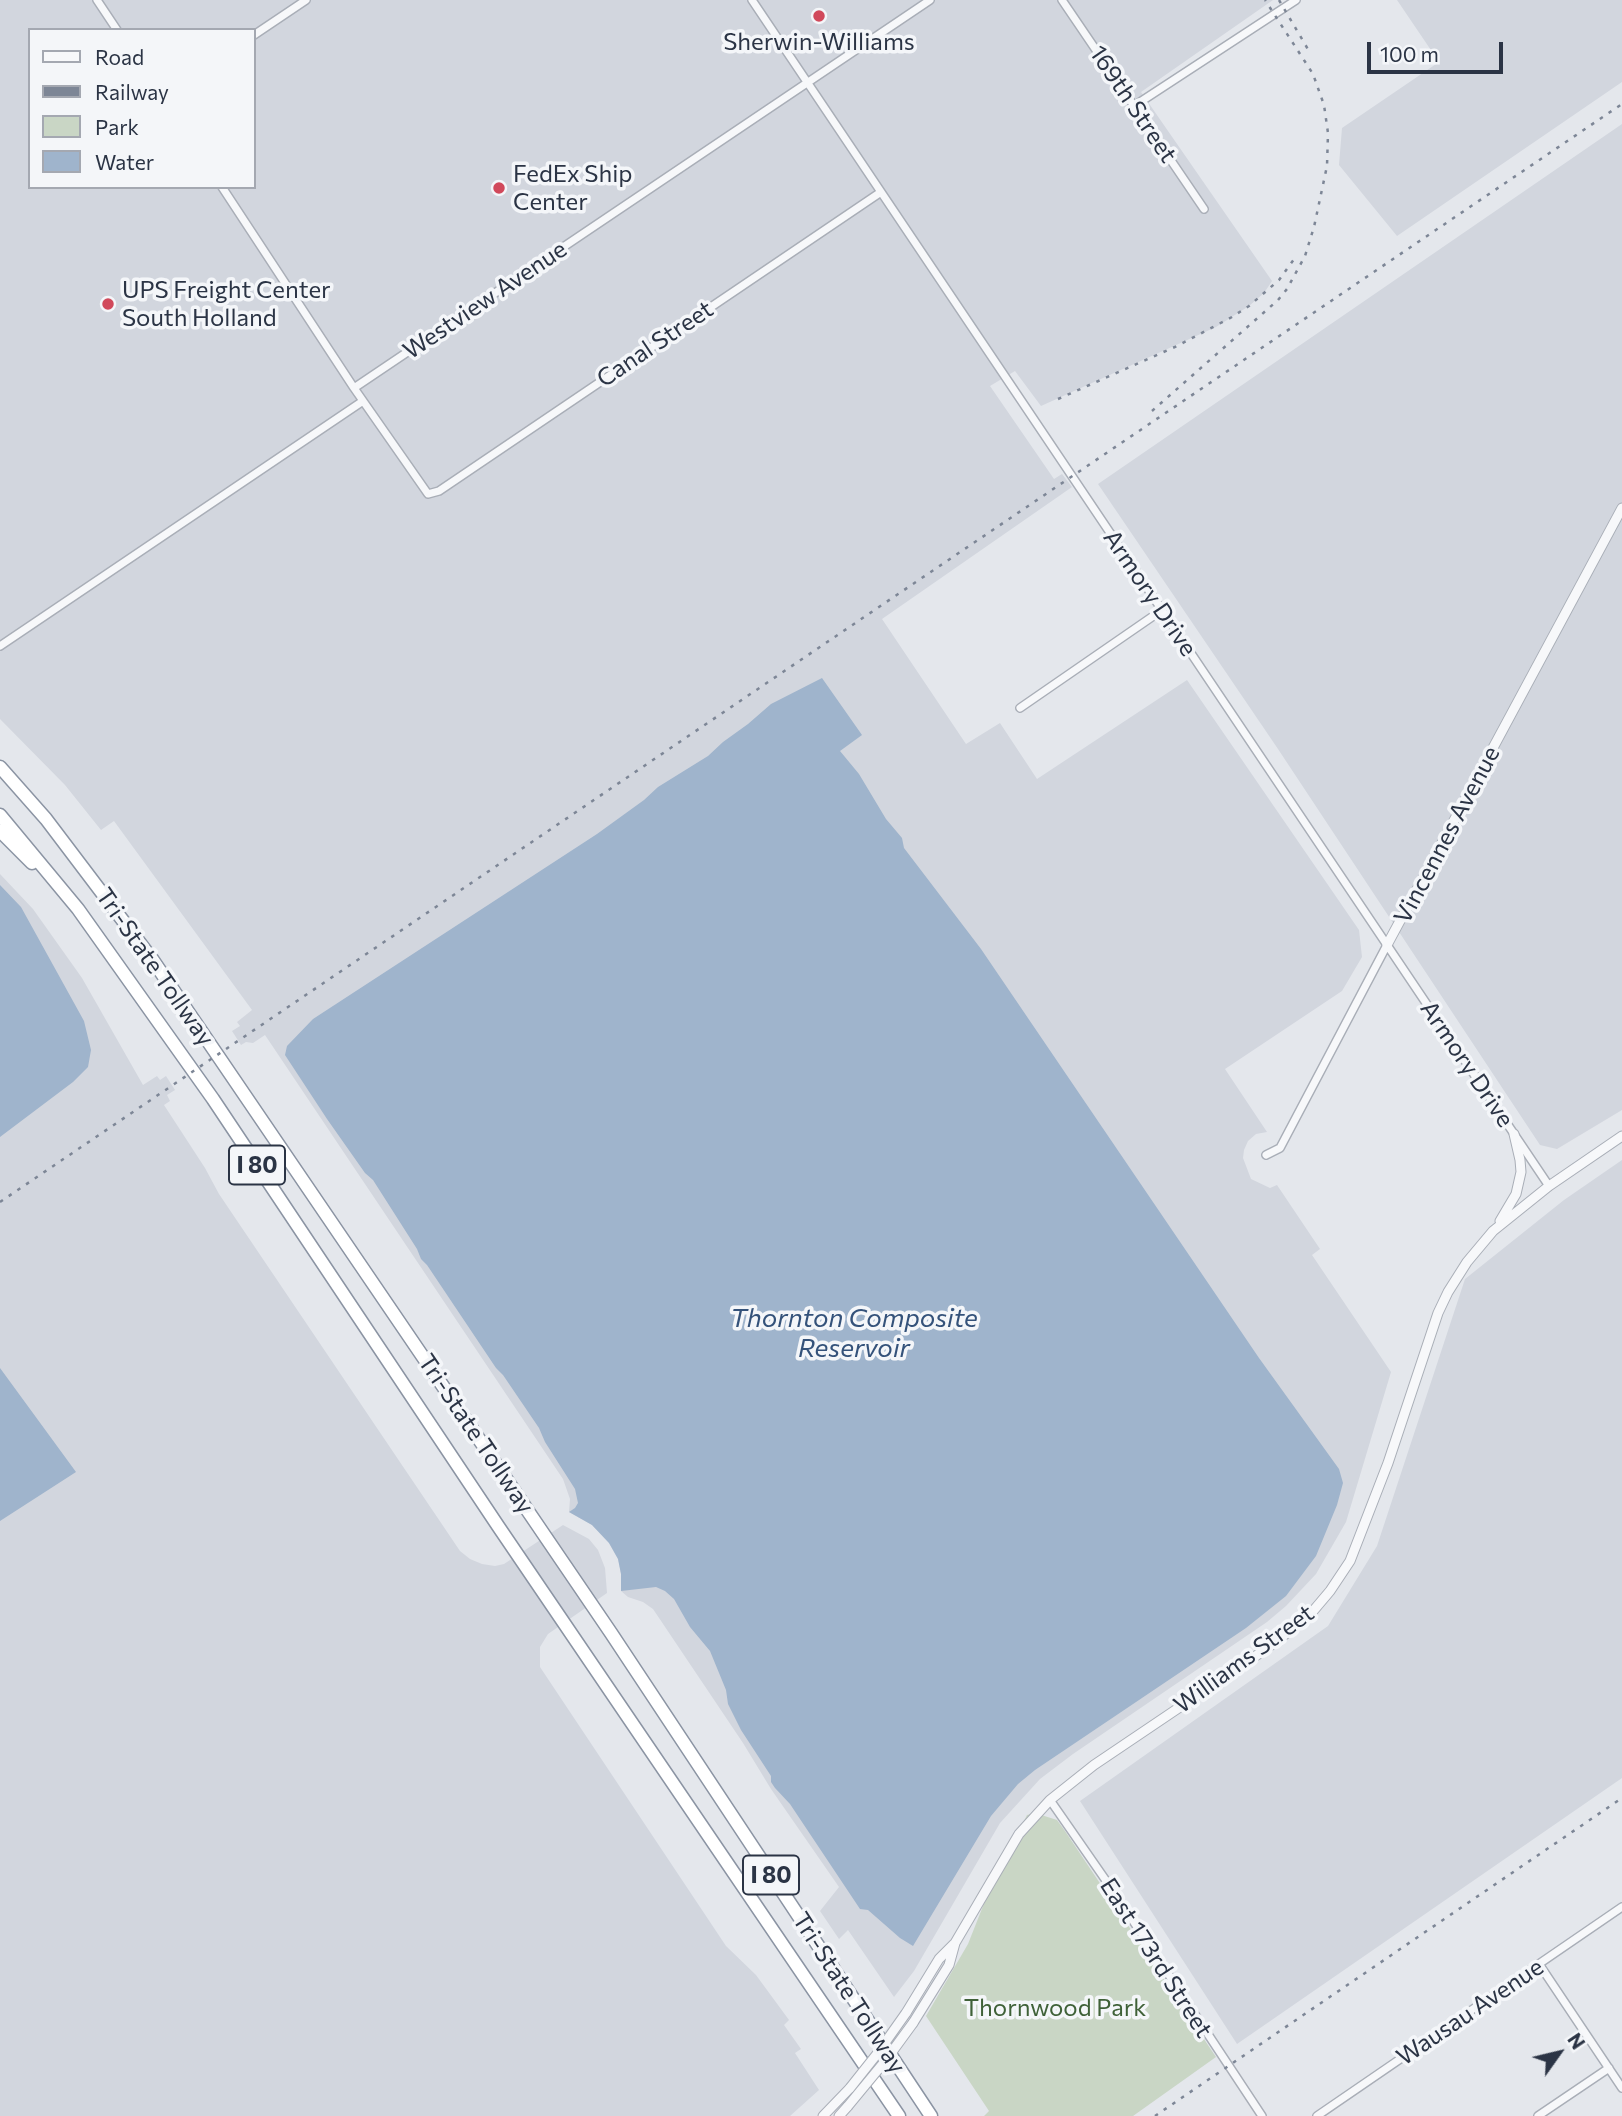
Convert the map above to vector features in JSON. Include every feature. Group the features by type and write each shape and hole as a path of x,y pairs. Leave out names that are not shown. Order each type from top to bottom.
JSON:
{"highway":[{"name":"Tri-State Tollway","path":"0,766 46,818 152,960 611,1633 931,2116"},
{"name":"Tri-State Tollway","path":"0,815 78,909 213,1099 498,1526 899,2116"},
{"path":"0,831 78,909"}],"street":[{"path":"97,0 116,28"},
{"path":"256,34 306,0"},
{"name":"Armory Drive","path":"752,0 1549,1186"},
{"name":"Westview Avenue","path":"354,388 930,0"},
{"name":"169th Street","path":"1062,0 1204,209"},
{"path":"1135,106 1296,0"},
{"path":"0,646 363,401 223,189"},
{"name":"Canal Street","path":"363,401 428,494 439,491 881,192"},
{"name":"Vincennes Avenue","path":"1266,1155 1280,1147 1622,508"},
{"path":"1020,708 1162,610"},
{"path":"1493,1231 1509,1209 1521,1172 1514,1134"},
{"name":"Williams Street","path":"823,2116 877,2054 939,1959 955,1943 1019,1834 1050,1800 1094,1765 1266,1649 1308,1617 1331,1591 1350,1562 1379,1488 1438,1313 1467,1262 1493,1231 1549,1186 1622,1136"},
{"name":"East 173rd Street","path":"1050,1800 1262,2116"},
{"name":"Wausau Avenue","path":"1317,2116 1622,1907"},
{"name":"Williams Street","path":"839,2116 913,2023 949,1965 955,1943"},
{"path":"1539,1964 1622,2088"},
{"path":"1538,2116 1609,2068"}],"shaded area":[{"path":"0,0 1273,0 1141,92 1272,281 1264,293 1249,306 1216,327 1041,406 1015,371 990,386 1054,479 1062,474 1072,487 882,619 966,744 1000,723 1037,779 1187,680 1359,930 1362,957 1342,991 1225,1069 1267,1132 1256,1134 1248,1141 1244,1150 1243,1158 1251,1179 1270,1188 1277,1185 1320,1249 1312,1255 1391,1372 1346,1522 1316,1574 1267,1622 1040,1779 1000,1823 914,1971 894,1997 848,1930 839,1939 820,1911 839,1887 653,1609 621,1591 618,1559 609,1543 592,1525 569,1512 570,1499 563,1479 265,1035 253,1043 246,1042 241,1045 232,1031 240,1026 237,1022 252,1010 114,821 101,830 65,785 0,719"},
{"path":"1397,0 1622,0 1622,82 1397,236 1339,165 1342,128 1439,62"},
{"path":"1622,124 1622,1110 1557,1149 1540,1145 1278,749 1098,484"},
{"path":"0,874 33,909 82,978 143,1085 157,1076 160,1080 166,1076 175,1090 167,1095 170,1101 164,1105 219,1194 460,1551 482,1564 504,1564 563,1525 589,1539 598,1550 605,1568 607,1593 548,1634 540,1647 540,1667 726,1946 756,1975 789,2020 784,2025 801,2049 795,2053 819,2090 790,2116 0,2116"},
{"path":"1622,1160 1622,1778 1237,2044 1080,1801 1328,1626 1377,1546 1465,1279 1564,1200"}],"green space":[{"name":"Thornwood Park","path":"1035,1813 1057,1820 1216,2057 1133,2116 984,2116 989,2111 926,2016 968,1944 987,1896 1027,1815"}],"water":[{"name":"Thornton Composite Reservoir","path":"822,678 862,735 840,751 859,774 886,819 902,838 904,848 981,949 1259,1358 1339,1469 1343,1483 1316,1556 1286,1596 1246,1628 1018,1784 991,1816 913,1946 868,1910 860,1909 790,1804 775,1788 771,1776 741,1730 728,1704 726,1690 710,1651 690,1627 674,1599 656,1587 621,1591 618,1559 609,1543 592,1525 569,1512 578,1503 575,1489 539,1428 421,1259 373,1180 365,1173 285,1055 287,1046 313,1019 597,834 658,787 708,756 771,704"},
{"path":"0,885 21,907 84,1021 91,1050 88,1067 73,1082 0,1137"},
{"path":"0,1368 76,1472 0,1521"}],"railway":[{"path":"1152,411 1278,300 1305,256 1314,227 1327,166 1328,133 1324,105 1313,74 1265,0"},
{"path":"1279,0 1309,51"},
{"path":"0,1202 1622,104"},
{"path":"1058,399 1177,346 1232,317 1279,280 1297,255"},
{"path":"1155,2116 1622,1798"}],"place":[{"name":"Sherwin-Williams","path":"819,16"},
{"name":"FedEx Ship Center","path":"499,188"},
{"name":"UPS Freight Center South Holland","path":"108,304"}]}
